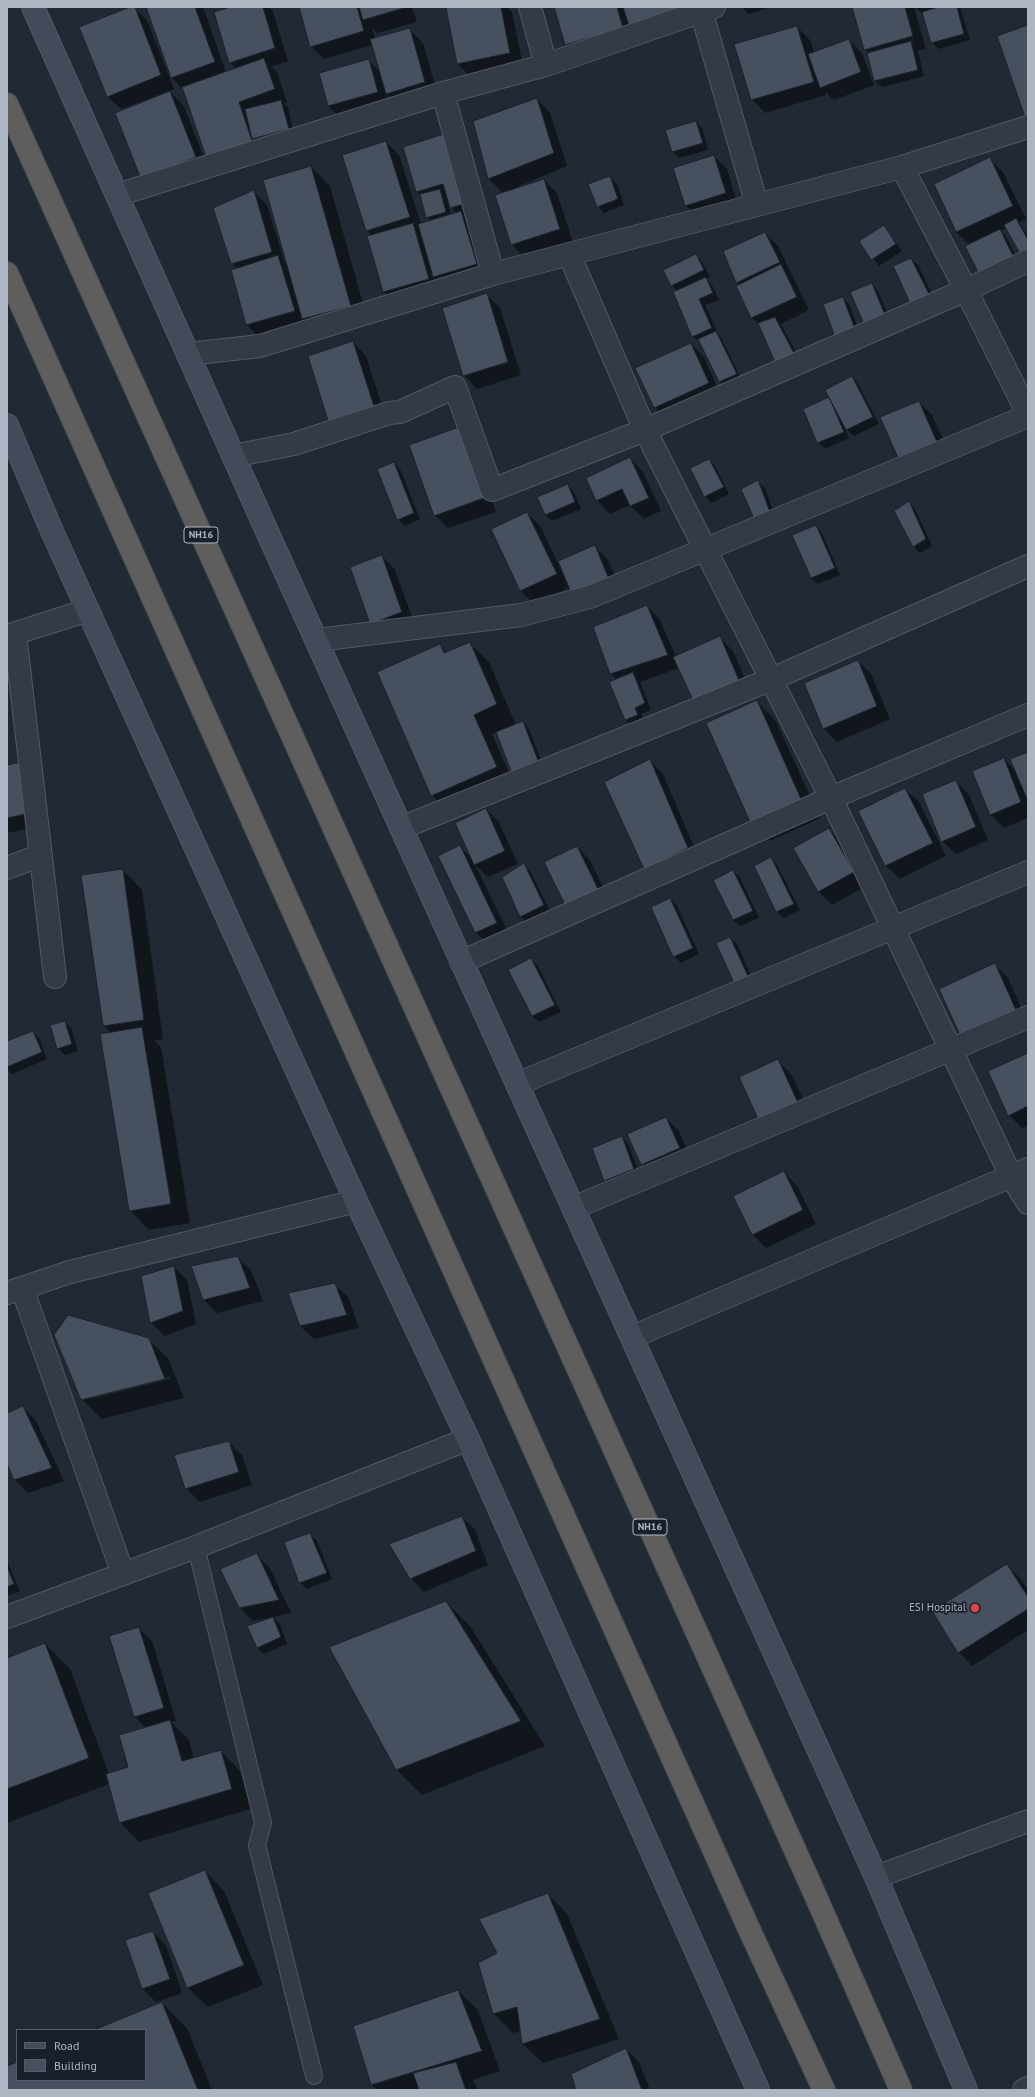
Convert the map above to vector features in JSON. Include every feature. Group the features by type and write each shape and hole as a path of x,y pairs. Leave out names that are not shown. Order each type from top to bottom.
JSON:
{"highway":[{"name":"NH16","path":"7,104 810,1881 900,2090"},
{"path":"7,273 742,1915 824,2090"}],"main road":[{"path":"33,7 461,962 876,1877 966,2090"},
{"path":"7,426 51,529 356,1201 468,1439 758,2090"}],"street":[{"path":"530,7 546,65"},
{"path":"116,195 443,93 546,65 705,8 757,205"},
{"path":"443,93 493,274"},
{"path":"188,354 260,346 493,274 902,167 1028,127"},
{"path":"317,640 521,615 553,608 590,597 1028,415 966,290 902,167"},
{"path":"569,254 645,430 831,798 951,1050 1020,1173 1028,1203"},
{"path":"233,456 294,444 389,414 400,412 455,387 492,490 645,430 966,290 1028,261"},
{"path":"401,828 772,679 1028,566"},
{"path":"55,977 41,855 11,635 88,610"},
{"path":"461,962 831,798 1028,715"},
{"path":"7,868 41,855"},
{"path":"517,1084 894,929 1028,872"},
{"path":"573,1208 1028,1017"},
{"path":"632,1337 1020,1173"},
{"path":"123,1574 14,1290 78,1270 356,1201"},
{"path":"7,1617 196,1547 468,1439"},
{"path":"876,1877 1028,1821"},
{"path":"1024,2090 1028,2088"}],"lane":[{"path":"196,1547 263,1823 258,1845 314,2076"}],"building":[{"path":"130,7 135,7 161,75 107,97 79,27"},
{"path":"146,7 195,7 215,62 171,78"},
{"path":"230,7 263,7 275,48 229,63 214,12"},
{"path":"299,7 357,7 364,31 310,47"},
{"path":"359,7 404,7 404,8 363,20"},
{"path":"501,7 510,53 457,64 446,8"},
{"path":"554,7 617,7 623,28 565,45"},
{"path":"623,7 674,7 676,13 629,26"},
{"path":"852,7 905,7 913,36 864,50"},
{"path":"938,7 957,7 964,34 931,43 922,12"},
{"path":"1028,25 1028,123 1027,123 997,36"},
{"path":"797,26 814,82 751,100 734,44"},
{"path":"410,28 425,82 386,94 370,39"},
{"path":"849,39 861,72 820,88 808,54"},
{"path":"911,41 918,70 874,81 867,53"},
{"path":"264,58 275,89 239,102 252,141 206,157 182,87"},
{"path":"369,59 378,92 328,106 319,73"},
{"path":"170,91 196,157 141,179 115,113"},
{"path":"537,98 554,153 488,179 473,121"},
{"path":"281,100 289,129 252,139 245,109"},
{"path":"696,121 703,143 672,152 665,130"},
{"path":"444,134 464,204 450,208 443,184 416,192 403,147"},
{"path":"386,141 410,217 366,231 342,155"},
{"path":"714,155 726,193 685,206 673,168"},
{"path":"990,157 1013,206 956,232 934,184"},
{"path":"311,166 351,306 302,319 263,180"},
{"path":"610,176 618,199 597,207 588,184"},
{"path":"544,179 560,229 511,245 495,195"},
{"path":"440,189 446,212 426,218 420,194"},
{"path":"254,190 272,252 231,264 213,208"},
{"path":"461,211 477,264 433,277 418,224"},
{"path":"1016,218 1028,240 1028,250 1020,254 1004,225"},
{"path":"413,223 429,279 383,292 367,236"},
{"path":"884,225 896,244 871,260 859,241"},
{"path":"1000,229 1015,260 981,278 965,246"},
{"path":"765,232 780,262 736,283 723,251"},
{"path":"696,254 704,270 671,286 663,270"},
{"path":"278,255 295,311 246,325 231,270"},
{"path":"911,258 930,296 911,305 893,266"},
{"path":"781,264 797,297 751,318 736,286"},
{"path":"706,277 713,293 699,299 712,328 692,337 673,292"},
{"path":"872,283 885,315 864,324 850,292"},
{"path":"487,293 508,362 463,376 442,308"},
{"path":"843,297 855,329 835,337 823,304"},
{"path":"775,317 797,359 777,367 758,323"},
{"path":"716,331 737,374 719,382 698,339"},
{"path":"353,341 375,409 329,424 308,356"},
{"path":"691,343 709,383 654,408 635,368"},
{"path":"852,376 873,417 846,430 825,390"},
{"path":"829,397 844,432 817,443 803,409"},
{"path":"919,401 937,442 899,460 880,417"},
{"path":"459,427 484,498 434,516 409,445"},
{"path":"630,457 649,498 630,506 622,489 596,501 586,478"},
{"path":"709,459 724,487 704,497 690,468"},
{"path":"394,462 414,513 397,520 377,469"},
{"path":"758,480 770,512 754,519 741,489"},
{"path":"568,484 575,502 545,515 537,497"},
{"path":"909,501 926,539 913,547 894,511"},
{"path":"527,512 557,574 520,591 491,529"},
{"path":"816,525 835,568 811,578 792,535"},
{"path":"595,545 609,579 572,595 558,561"},
{"path":"382,555 402,612 370,624 350,567"},
{"path":"647,605 668,655 610,674 593,627"},
{"path":"720,636 739,680 693,700 673,657"},
{"path":"470,642 497,704 474,715 497,767 431,796 377,672 440,644 444,653"},
{"path":"858,660 877,706 823,729 804,683"},
{"path":"633,672 645,703 635,708 638,715 625,720 609,682"},
{"path":"757,700 801,799 750,822 706,723"},
{"path":"523,721 539,763 512,774 496,732"},
{"path":"1028,752 1028,799 1027,799 1010,759"},
{"path":"1004,758 1021,802 990,815 972,771"},
{"path":"650,759 688,848 644,869 604,782"},
{"path":"21,762 31,813 7,818 7,765"},
{"path":"956,780 976,827 941,842 922,794"},
{"path":"905,788 933,843 885,866 858,811"},
{"path":"486,808 505,851 474,865 455,823"},
{"path":"829,828 854,872 818,892 793,848"},
{"path":"460,845 497,923 475,933 438,856"},
{"path":"577,846 601,895 567,909 544,862"},
{"path":"771,857 794,904 776,912 754,866"},
{"path":"524,863 544,905 520,917 502,877"},
{"path":"123,869 144,1020 103,1026 81,875"},
{"path":"733,870 753,911 733,920 713,880"},
{"path":"670,898 693,948 673,957 651,907"},
{"path":"730,937 748,976 734,983 716,943"},
{"path":"531,958 555,1005 532,1016 508,970"},
{"path":"995,963 1016,1010 960,1035 939,989"},
{"path":"65,1021 72,1044 57,1049 50,1025"},
{"path":"142,1027 171,1204 129,1211 100,1034"},
{"path":"33,1031 42,1052 7,1067 7,1041"},
{"path":"1028,1053 1028,1106 1008,1116 988,1071"},
{"path":"778,1059 798,1103 759,1121 739,1077"},
{"path":"666,1117 680,1148 641,1165 627,1134"},
{"path":"622,1136 634,1169 604,1181 592,1148"},
{"path":"784,1171 803,1210 752,1235 733,1196"},
{"path":"238,1256 250,1288 203,1300 191,1266"},
{"path":"174,1266 183,1311 150,1323 141,1276"},
{"path":"335,1283 347,1315 300,1326 288,1293"},
{"path":"68,1315 149,1338 165,1379 81,1400 54,1335"},
{"path":"23,1406 52,1468 14,1480 7,1464 7,1413"},
{"path":"229,1441 239,1472 185,1489 174,1455"},
{"path":"462,1516 476,1551 410,1579 389,1544"},
{"path":"310,1533 327,1573 299,1583 284,1542"},
{"path":"257,1553 279,1600 239,1608 220,1569"},
{"path":"1007,1564 1028,1597 1028,1609 958,1653 932,1611"},
{"path":"7,1566 14,1584 7,1587"},
{"path":"446,1601 521,1721 396,1770 329,1647"},
{"path":"273,1617 281,1637 257,1648 247,1626"},
{"path":"139,1627 164,1708 134,1717 109,1636"},
{"path":"45,1643 89,1758 7,1789 7,1658"},
{"path":"170,1720 182,1761 221,1750 232,1789 119,1823 106,1774 128,1767 119,1735"},
{"path":"205,1870 244,1965 187,1988 148,1893"},
{"path":"548,1893 600,2019 522,2044 517,2007 493,2014 478,1963 497,1953 479,1919"},
{"path":"153,1931 170,1979 142,1989 125,1940"},
{"path":"458,1990 482,2051 371,2085 353,2026"},
{"path":"162,2002 198,2090 7,2090 7,2066 16,2062 16,2081 146,2081 146,2029 96,2029"},
{"path":"626,2048 642,2090 576,2090 571,2074"},
{"path":"456,2062 466,2090 419,2090 413,2073"}],"place":[{"name":"ESI Hospital","path":"975,1608"}]}
